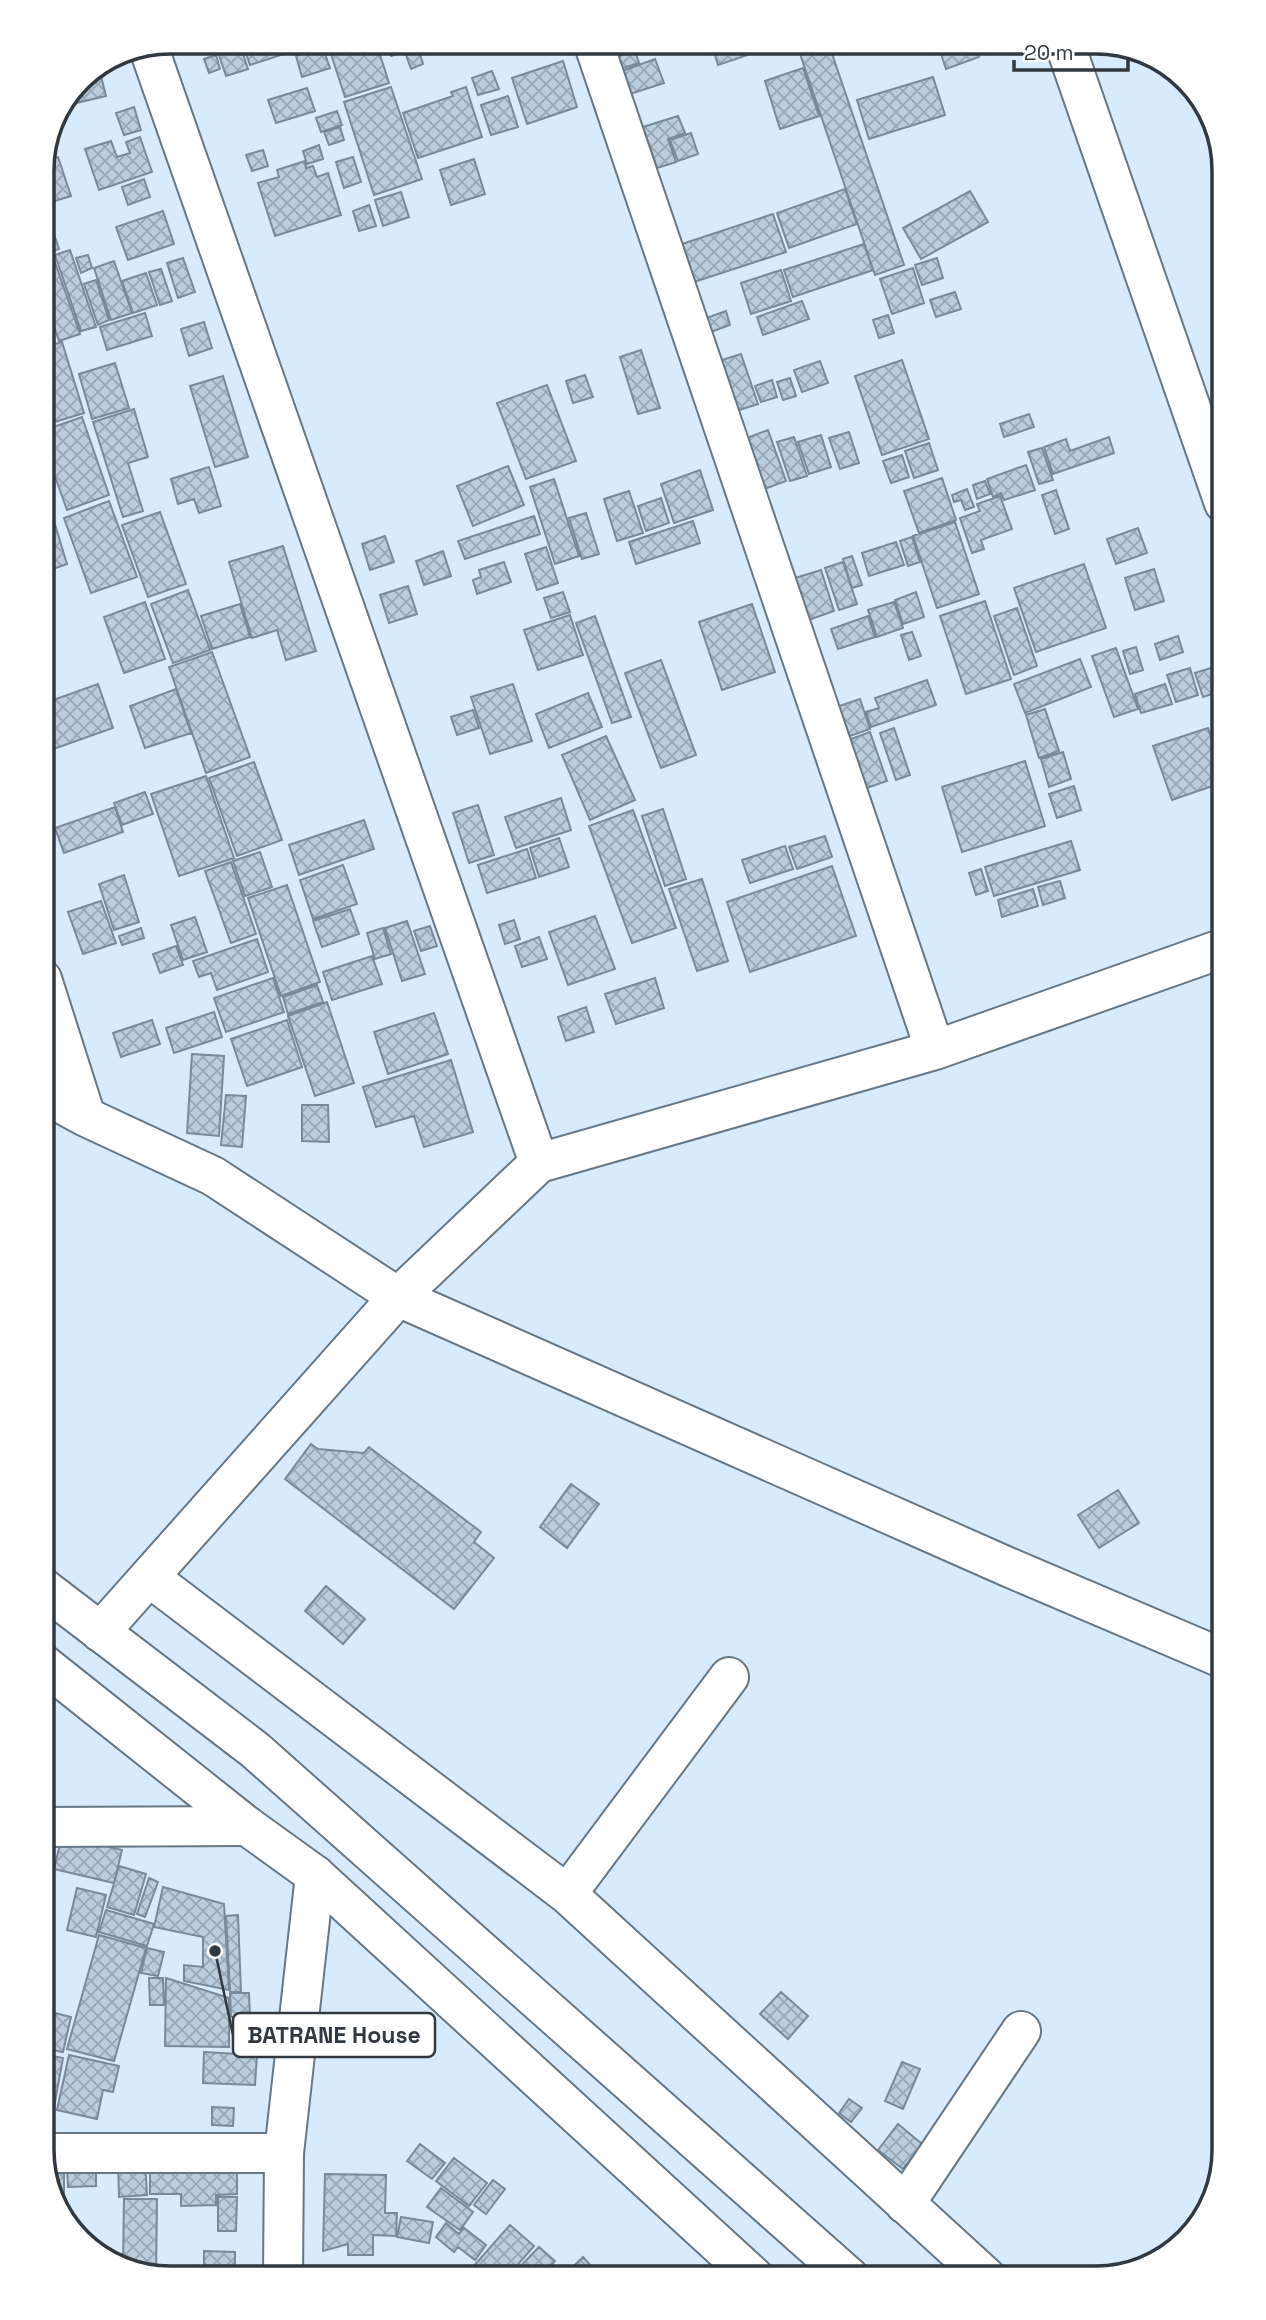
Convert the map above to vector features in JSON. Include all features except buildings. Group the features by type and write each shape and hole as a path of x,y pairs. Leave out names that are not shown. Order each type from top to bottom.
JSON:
{"main road":[{"path":"597,54 935,1050"},
{"path":"1068,54 1212,468"},
{"path":"151,56 539,1163"},
{"path":"100,1632 398,1297 539,1163 935,1050 1212,952"},
{"path":"54,1017 86,1117"},
{"path":"54,1100 213,1176 398,1297 1008,1567 1212,1654"},
{"path":"149,1577 567,1894 974,2266"},
{"path":"54,1596 255,1750 836,2266"},
{"path":"54,1673 247,1826 315,1875 742,2266"},
{"path":"567,1894 729,1677"},
{"path":"54,1827 247,1826"},
{"path":"283,2266 284,2153 315,1875"},
{"path":"905,2204 1021,2031"},
{"path":"54,2153 284,2153"}],"place":[{"name":"BATRANE House","path":"215,1951"}]}
